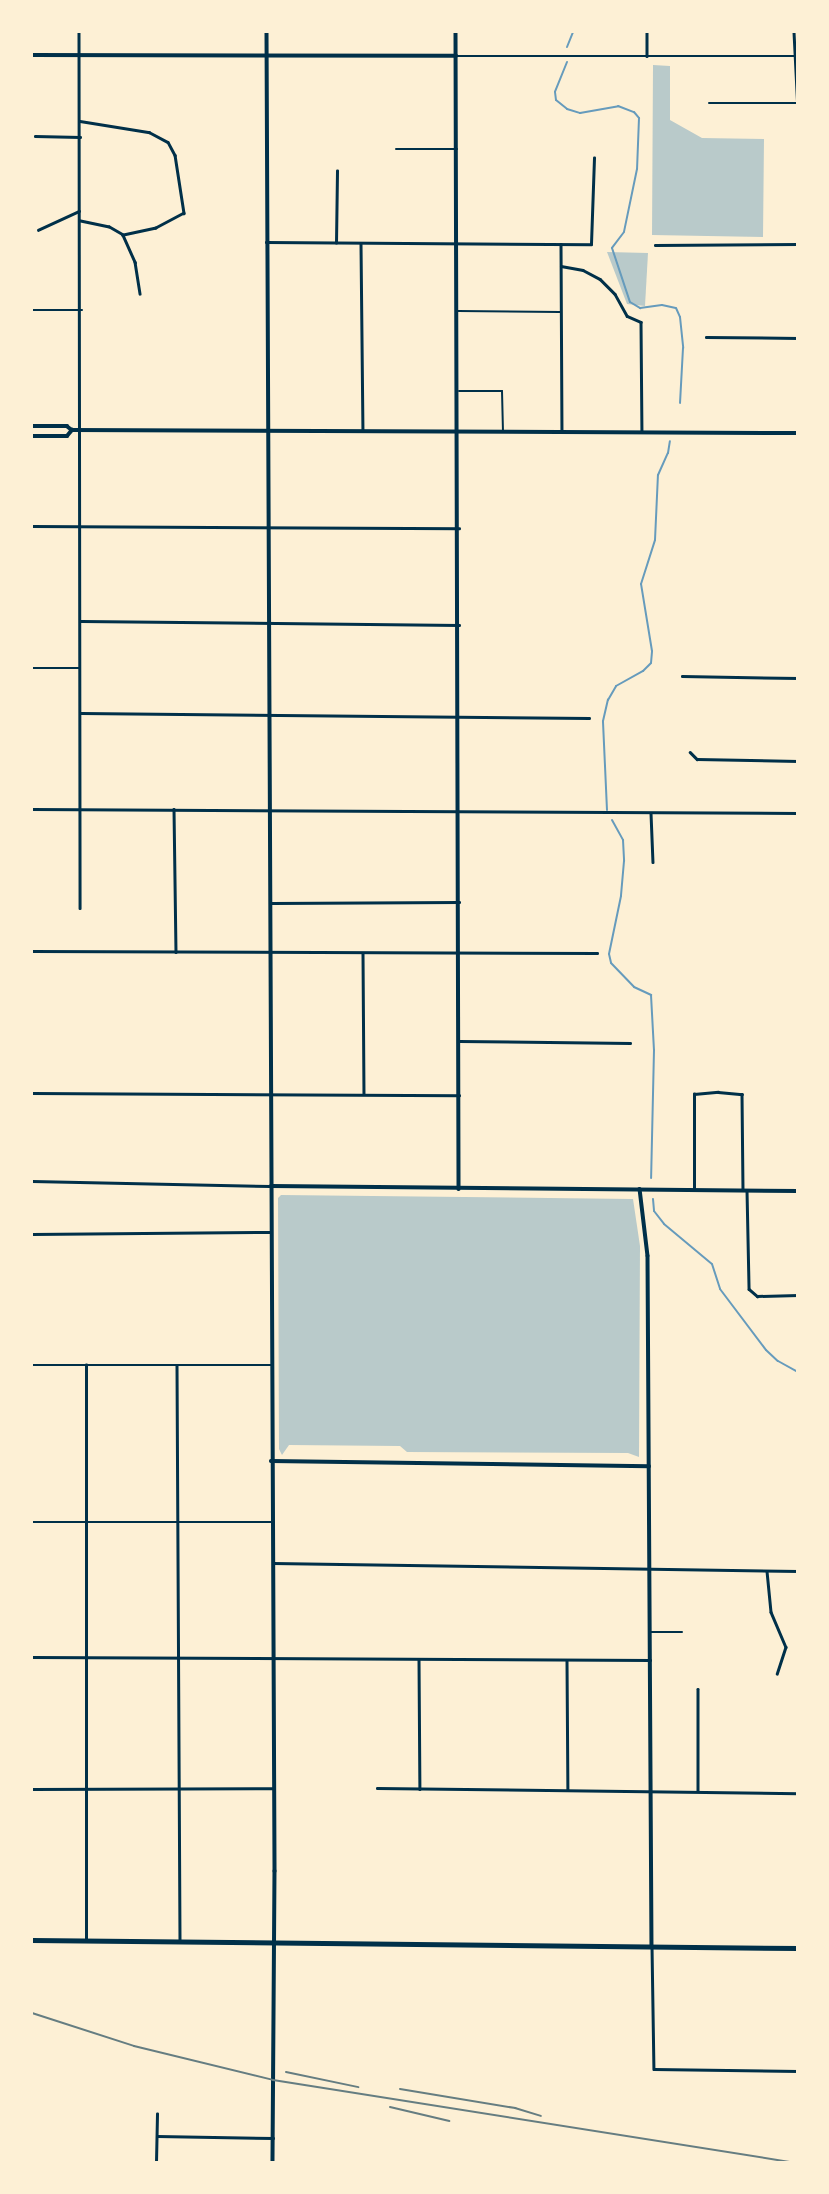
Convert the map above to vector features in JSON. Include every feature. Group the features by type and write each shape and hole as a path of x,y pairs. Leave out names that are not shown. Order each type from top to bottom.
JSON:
{"main road":[{"path":"32,1940 797,1948"}],"street":[{"path":"79,32 82,310 80,908"},
{"path":"267,32 266,242 271,527 273,2162"},
{"path":"456,32 460,952 458,1189"},
{"path":"647,32 647,56"},
{"path":"794,32 797,111"},
{"path":"32,55 796,56"},
{"path":"709,103 796,103"},
{"path":"80,121 161,136 175,154 184,213 156,228 123,235"},
{"path":"35,136 80,137"},
{"path":"396,149 457,149"},
{"path":"266,242 591,244 594,158"},
{"path":"336,243 337,171"},
{"path":"38,230 80,211"},
{"path":"80,221 109,227 123,235 135,262 140,294"},
{"path":"361,244 363,431"},
{"path":"561,244 562,432"},
{"path":"655,245 797,244"},
{"path":"561,266 583,270 600,279 615,294 627,316 641,322 642,432"},
{"path":"32,310 82,310"},
{"path":"706,337 797,338"},
{"path":"32,426 67,426 72,430"},
{"path":"32,436 67,436 72,430 80,428 797,433"},
{"path":"32,526 459,528"},
{"path":"81,621 459,625"},
{"path":"32,668 79,668"},
{"path":"681,677 797,678"},
{"path":"80,713 589,718"},
{"path":"690,752 696,759 797,761"},
{"path":"32,809 797,813"},
{"path":"174,809 176,952"},
{"path":"651,813 653,862"},
{"path":"272,903 459,902"},
{"path":"32,951 597,954"},
{"path":"363,953 364,1094"},
{"path":"459,1041 630,1043"},
{"path":"32,1093 459,1095"},
{"path":"694,1190 694,1094 742,1094 749,1289 757,1296 797,1296"},
{"path":"32,1181 458,1189 797,1191"},
{"path":"640,1189 648,1256 654,2069 797,2071"},
{"path":"32,1234 270,1232"},
{"path":"86,1364 86,1940"},
{"path":"32,1365 271,1365"},
{"path":"177,1365 180,1941"},
{"path":"271,1461 649,1466"},
{"path":"32,1522 271,1522"},
{"path":"272,1563 797,1571"},
{"path":"767,1571 771,1612 786,1647 777,1674"},
{"path":"650,1632 682,1632"},
{"path":"32,1657 650,1660"},
{"path":"419,1659 420,1789"},
{"path":"567,1661 568,1790"},
{"path":"698,1689 698,1791"},
{"path":"32,1789 274,1788"},
{"path":"377,1788 797,1793"},
{"path":"156,2162 157,2114"},
{"path":"157,2136 273,2138"}],"lane":[{"path":"458,311 562,312"},
{"path":"458,391 502,391 503,432"}],"shaded area":[{"path":"653,65 670,66 670,120 702,138 764,139 763,237 652,235"},
{"path":"607,252 648,253 645,306 627,304"},
{"path":"281,1195 633,1199 640,1246 639,1457 628,1453 407,1452 400,1446 289,1445 282,1455 279,1449 278,1198"}],"waterway":[{"path":"567,47 573,32"},
{"path":"567,62 555,92 556,100 567,109 580,113 618,106 634,112 639,118 637,169 624,232 612,248 630,302 640,308 662,305 676,308 680,317 683,348 680,403"},
{"path":"607,810 603,721 608,700 616,686 643,671 651,663 652,651 641,584 655,540 658,475 668,453 670,441"},
{"path":"612,820 623,840 624,861 621,896 609,954 611,963 634,987 651,995 654,1050 651,1178"},
{"path":"653,1199 654,1211 664,1224 712,1264 720,1289 766,1350 778,1361 798,1372"}],"railway":[{"path":"32,2013 134,2046 273,2080 790,2162"},
{"path":"286,2072 358,2087"},
{"path":"400,2089 515,2108 541,2116"},
{"path":"390,2107 449,2121"}]}
